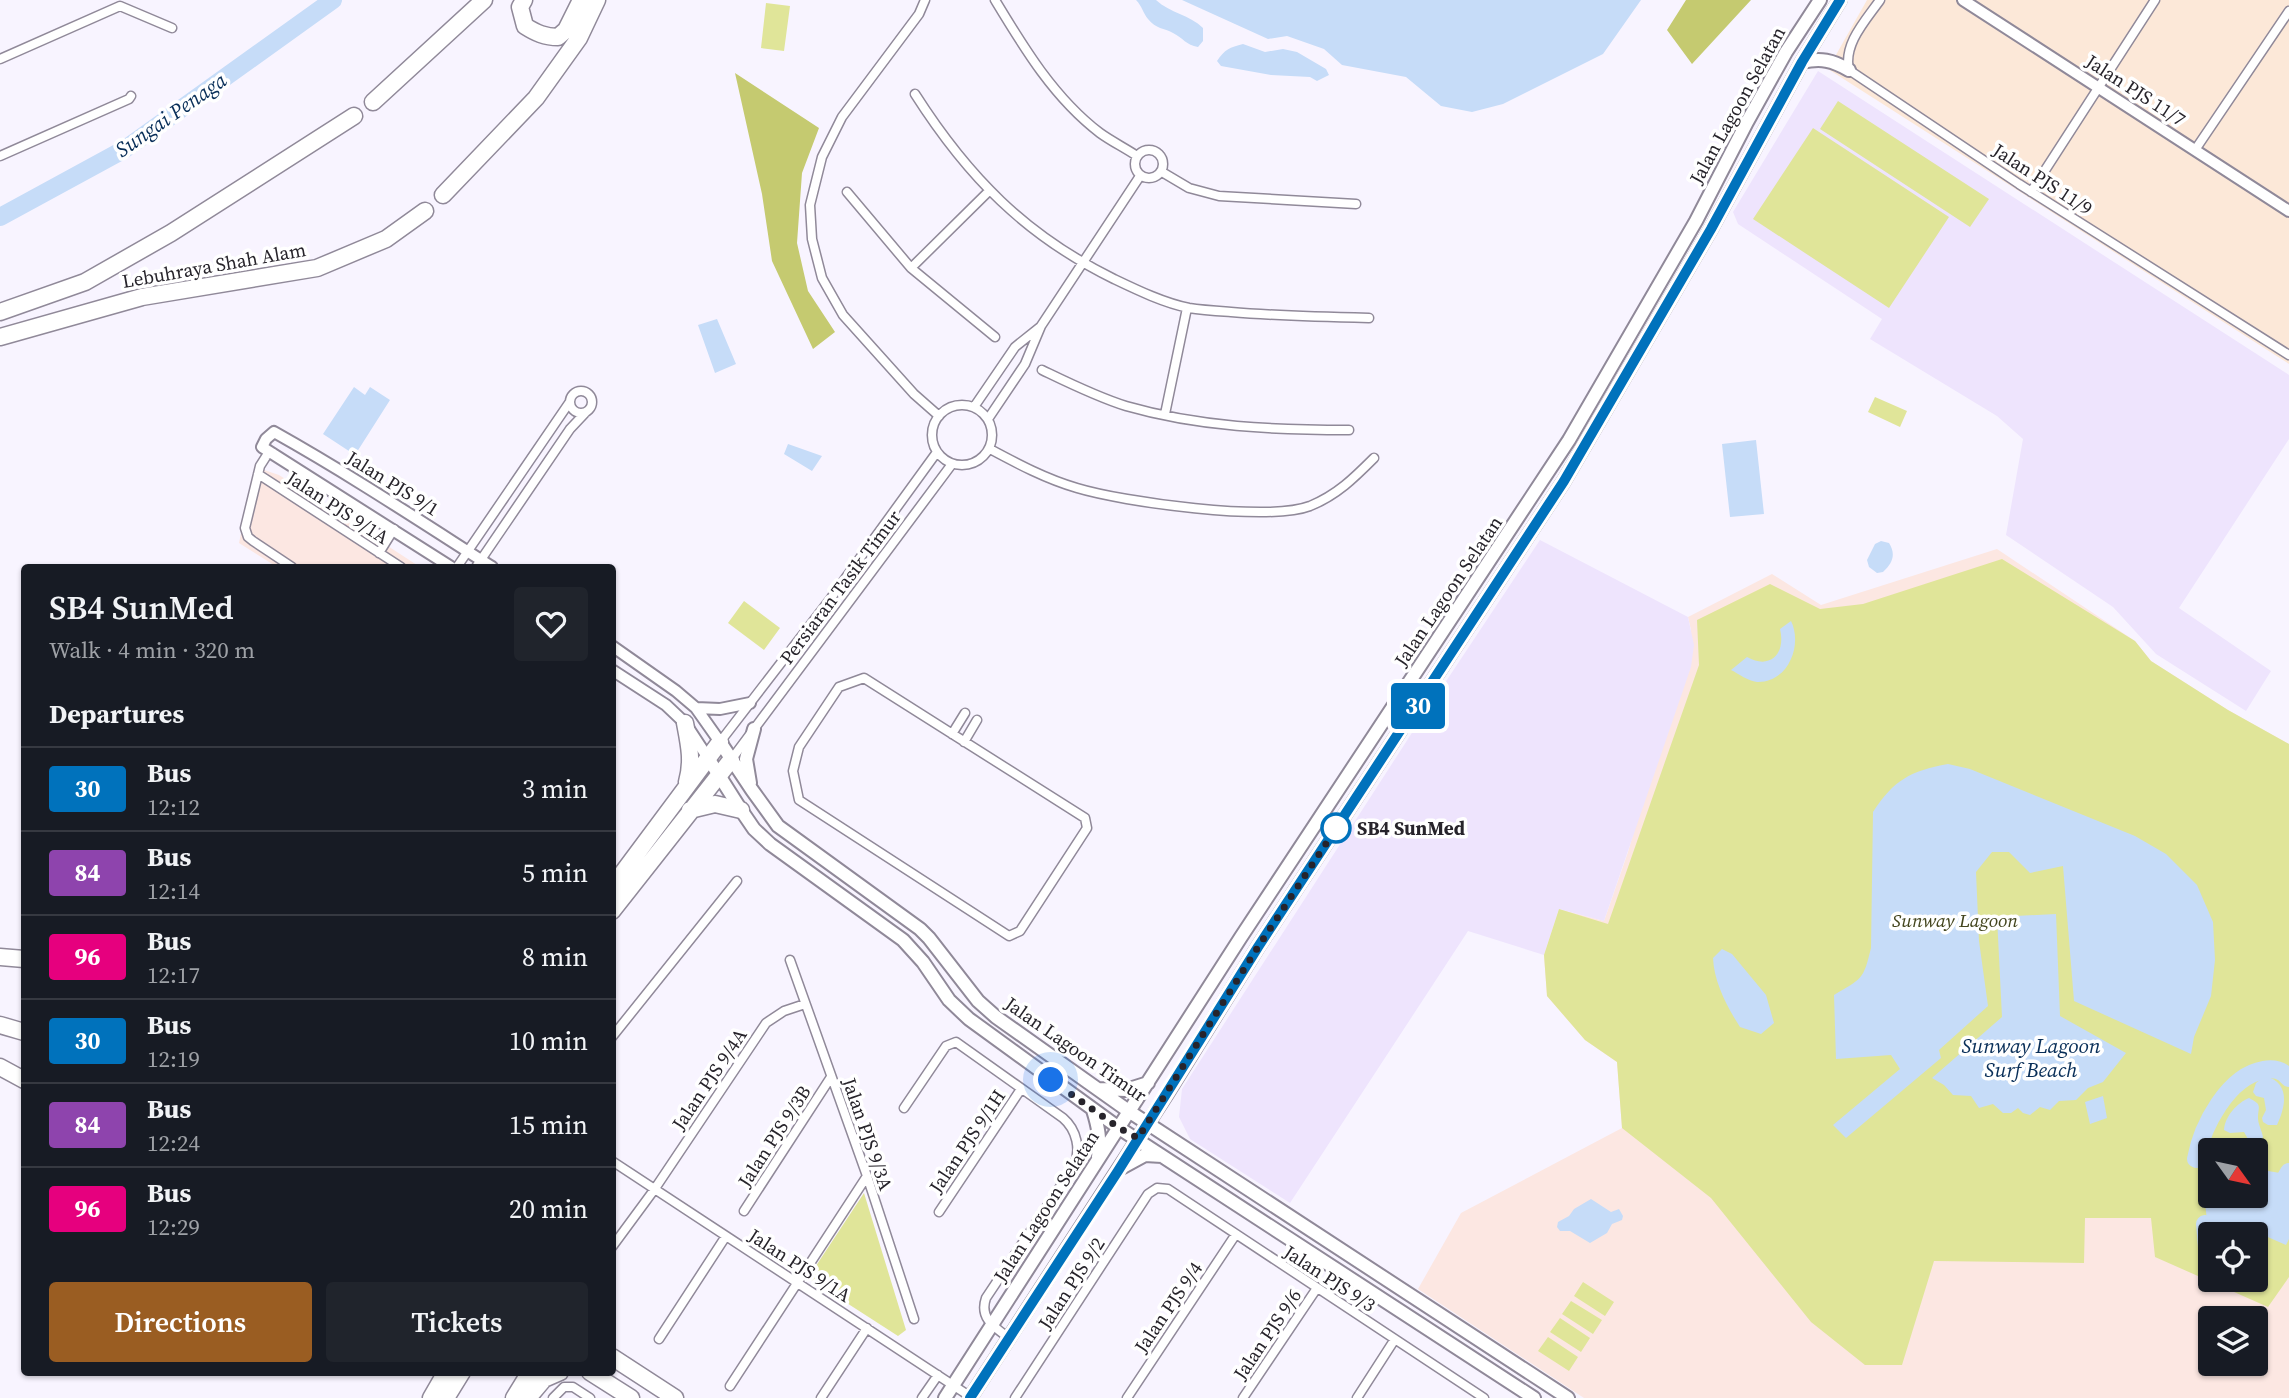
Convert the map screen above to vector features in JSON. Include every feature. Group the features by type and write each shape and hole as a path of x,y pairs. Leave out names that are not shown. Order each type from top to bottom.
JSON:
{"highway":[{"path":"373,102 484,0"},
{"path":"524,0 520,7 525,26 548,37 558,37 566,30 581,0"},
{"path":"443,195 513,124 560,66 579,38 597,0"},
{"name":"Lebuhraya Shah Alam","path":"0,312 85,282 171,233 354,117"},
{"name":"Lebuhraya Shah Alam","path":"0,337 142,297 317,268 386,239 425,211"},
{"path":"685,723 691,769 685,788"},
{"path":"616,882 720,742"},
{"path":"616,906 731,760"},
{"path":"690,810 715,804 741,810"},
{"path":"0,957 21,959"},
{"path":"0,1025 21,1031"},
{"path":"0,1067 21,1078"},
{"path":"616,1360 675,1398"},
{"path":"431,1398 444,1376"},
{"path":"446,1398 459,1376"},
{"path":"514,1398 528,1376"},
{"path":"528,1398 544,1379 551,1376"},
{"path":"598,1376 631,1398"}],"main road":[{"name":"Jalan Lagoon Selatan","path":"945,1398 1241,937 1540,486 1696,221 1786,52 1820,0"},
{"name":"Jalan Lagoon Selatan","path":"970,1397 1118,1171 1264,938 1564,481 1711,229 1802,62 1840,0"},
{"path":"1802,62 1823,59 1834,61 1849,70"},
{"path":"1696,221 1711,229"},
{"path":"752,790 746,759 754,729"},
{"name":"Jalan Lagoon Timur","path":"720,742 768,814 789,836 920,929 978,1001 996,1017 1130,1112 1568,1398"},
{"name":"Jalan Lagoon Timur","path":"708,758 754,829 769,844 903,940 923,962 958,1010 1009,1050 1119,1128 1534,1398"},
{"path":"1098,1089 1126,1090 1148,1083"},
{"path":"1167,1094 1163,1120 1174,1140"},
{"path":"1093,1110 1100,1145 1096,1165"},
{"path":"1118,1171 1129,1162 1145,1155 1165,1156"}],"street":[{"path":"925,0 919,14 842,117 822,157 810,205 812,239 822,278 843,315 914,394 939,416"},
{"path":"995,0 1028,55 1065,102 1100,133 1137,156"},
{"path":"1849,70 1847,61 1852,43 1880,0"},
{"name":"Jalan PJS 11/7","path":"1963,0 2289,211"},
{"path":"2031,192 2155,0"},
{"path":"0,59 120,6 172,28"},
{"path":"2195,150 2289,11"},
{"name":"Jalan PJS 11/9","path":"1849,70 2031,192 2289,355"},
{"path":"915,94 937,128 989,191 1040,235 1082,263 1135,289 1187,308 1279,316 1369,317"},
{"path":"0,156 131,96"},
{"path":"1146,150 1157,152 1163,160 1162,172 1150,179 1140,176 1135,167 1137,156 1146,150"},
{"path":"1162,172 1189,188 1219,196 1356,204"},
{"path":"988,419 1025,364 1041,326 1140,176"},
{"path":"911,268 989,191"},
{"path":"847,192 911,268 995,337"},
{"path":"1165,415 1187,308"},
{"path":"974,407 1015,347 1041,326"},
{"path":"1042,370 1126,406 1201,423 1263,429 1349,430"},
{"path":"459,564 571,396 577,391 587,393 592,402 590,408 570,429 478,563"},
{"path":"569,402 575,412 586,412"},
{"path":"955,406 974,407 988,419 993,434 990,449 977,462 969,465 951,464 937,452 932,437 939,416 955,406"},
{"name":"Jalan PJS 9/1","path":"446,564 262,447 266,439 274,432 365,485 468,551 478,563"},
{"path":"990,449 1038,474 1077,488 1116,498 1231,511 1295,510 1310,506 1349,484 1374,458"},
{"name":"Persiaran Tasik Timur","path":"720,742 831,598 937,452"},
{"path":"272,453 262,460 246,522 246,533 253,541 288,564"},
{"name":"Persiaran Tasik Timur","path":"731,760 951,464"},
{"name":"Jalan PJS 9/1A","path":"258,474 396,564"},
{"path":"379,553 394,529"},
{"path":"616,649 677,691 696,708 720,742"},
{"path":"616,673 666,705 685,723 708,758"},
{"path":"864,678 964,742 1085,818 1087,828 1080,839 1020,932 1009,936 799,800 793,771 799,747 839,687 864,678"},
{"path":"696,708 720,709 750,703"},
{"path":"952,734 965,713"},
{"path":"964,742 977,720"},
{"path":"616,1032 737,881"},
{"name":"Jalan PJS 9/3A","path":"790,960 867,1176 914,1319"},
{"name":"Jalan PJS 9/4A","path":"616,1242 654,1190 766,1023 784,1011 805,1004"},
{"path":"904,1108 946,1046 951,1043 962,1045 1070,1124 1078,1151 1077,1158 986,1298 983,1307 984,1315 992,1326 1009,1339"},
{"name":"Jalan PJS 9/3B","path":"744,1211 831,1077"},
{"name":"Jalan PJS 9/1H","path":"939,1212 1021,1089"},
{"name":"Jalan PJS 9/1A","path":"616,1164 970,1397"},
{"path":"730,1387 867,1176"},
{"name":"Jalan PJS 9/3","path":"1157,1188 1168,1189 1395,1339 1472,1395 1484,1398"},
{"name":"Jalan PJS 9/2","path":"1015,1398 1148,1194 1157,1188"},
{"name":"Jalan PJS 9/4","path":"1127,1398 1236,1234"},
{"path":"659,1339 726,1236"},
{"name":"Jalan PJS 9/6","path":"1243,1398 1317,1288"},
{"path":"821,1398 867,1328"},
{"path":"1357,1398 1395,1339"},
{"path":"922,1398 938,1375"},
{"path":"554,1397 564,1387 573,1387 590,1398"}],"shaded area":[{"path":"1867,0 2289,0 2289,364 1828,69"},
{"path":"1818,71 2289,375 2289,439 2179,608 2271,671 2246,711 2156,654 2113,607 2006,535 2023,439 1997,416 1870,339 1882,319 1738,224 1733,212"},
{"path":"255,467 279,475 415,564 272,564 239,543"},
{"path":"1540,540 1688,617 1694,645 1691,667 1604,921 1559,909 1544,955 1468,931 1290,1203 1190,1139 1179,1117 1182,1089"},
{"name":"Sunway Lagoon","path":"1997,549 2135,641 2151,661 2228,710 2289,744 2289,1398 1584,1398 1418,1289 1461,1213 1622,1128 1617,1062 1585,1040 1547,996 1544,955 1559,909 1604,921 1628,852 1691,630 1688,617 1772,574 1821,605"}],"green space":[{"path":"1686,0 1751,0 1692,64 1667,30"},
{"path":"766,3 790,6 784,51 761,48"},
{"path":"735,73 819,128 802,173 797,243 808,291 835,332 813,349 772,261 762,194"},
{"path":"1838,101 1989,199 1970,227 1820,129"},
{"path":"1813,128 1949,217 1889,308 1753,219"},
{"path":"1875,397 1907,411 1900,427 1868,412"},
{"name":"Sunway Lagoon","path":"2002,559 2135,641 2151,661 2228,710 2289,744 2289,1277 2268,1307 2234,1292 2268,1292 2268,1222 2198,1222 2198,1276 2155,1257 2151,1218 2085,1218 2084,1263 1934,1261 1902,1365 1865,1365 1811,1322 1711,1198 1622,1128 1617,1062 1585,1040 1547,996 1544,955 1559,909 1608,924 1699,665 1697,620 1770,584 1820,609 1863,604"},
{"path":"744,601 780,628 764,650 728,623"},
{"path":"864,1193 906,1330 898,1336 808,1278"},
{"path":"1583,1282 1614,1302 1605,1316 1574,1296"},
{"path":"1571,1301 1602,1320 1593,1334 1562,1314"},
{"path":"1560,1318 1590,1338 1581,1352 1550,1332"},
{"path":"1548,1337 1578,1357 1569,1371 1538,1351"}],"water":[{"path":"1136,0 1156,0 1192,20 1203,28 1203,41 1198,47 1194,46 1154,25"},
{"path":"1182,0 1641,0 1603,54 1503,104 1472,112 1441,106 1406,77 1342,65 1324,49 1287,36 1268,39"},
{"path":"1243,44 1265,52 1283,49 1297,52 1326,69 1329,75 1317,81 1310,77 1271,75 1221,66 1217,61 1222,54"},
{"path":"717,319 736,364 715,373 698,325"},
{"path":"354,387 365,395 370,387 390,400 355,455 323,434"},
{"path":"1756,440 1764,514 1730,517 1722,444"},
{"path":"788,444 822,456 812,471 784,454"},
{"path":"1881,541 1889,543 1892,558 1883,572 1877,573 1869,567 1867,560 1875,544"},
{"path":"1791,621 1794,651 1785,669 1777,676 1768,681 1757,682 1731,670 1747,657 1763,662 1774,657 1781,646 1780,629"},
{"path":"1948,764 1970,769 2135,836 2166,854 2197,885 2213,922 2215,960 2211,996 2194,1037 2191,1054 2074,1001 2063,866 2030,873 2009,852 1992,852 1976,872 1979,941 1988,1006 1939,1050 1941,1058 1846,1138 1833,1125 1900,1069 1891,1055 1836,1059 1834,995 1860,978 1871,948 1873,812 1888,792 1904,779 1923,770"},
{"name":"Sunway Lagoon Surf Beach","path":"2056,914 2060,1016 2126,1053 2103,1082 2088,1088 2076,1100 2059,1101 2050,1110 2040,1107 2030,1115 2018,1108 2011,1113 2003,1113 1993,1104 1979,1108 1971,1096 1953,1095 1944,1085 1932,1078 2002,1017 1997,917"},
{"path":"1722,949 1732,954 1766,995 1774,1023 1761,1034 1740,1027 1722,994 1713,958"},
{"path":"2265,1076 2278,1083 2284,1095 2283,1109 2277,1125 2263,1122 2266,1110 2264,1098 2253,1092 2256,1083"},
{"path":"2103,1096 2107,1118 2090,1124 2085,1102"},
{"path":"2249,1098 2259,1106 2258,1120 2262,1138 2247,1138 2244,1132 2230,1133 2224,1130 2232,1111"},
{"path":"2268,1171 2280,1173 2268,1193"},
{"path":"2289,1172 2289,1239 2286,1245 2268,1237 2268,1222 2259,1222"},
{"path":"1591,1199 1611,1212 1619,1209 1622,1220 1612,1224 1607,1233 1590,1243 1570,1231 1560,1231 1558,1222"},
{"path":"2206,1208 2259,1208 2250,1222 2207,1222"}],"waterway":[{"name":"Sungai Penaga","path":"0,217 125,149 333,0"},
{"path":"2196,1159 2211,1118 2228,1092 2239,1082 2251,1074 2268,1069 2281,1071 2289,1078"},
{"path":"2260,1222 2289,1172"}],"bus line":[{"name":"30","path":"970,1398 1118,1171 1258,947 1564,481 1711,229 1802,62 1840,0"}],"place":[{"name":"SB4 SunMed","path":"1336,828"}],"route":[{"path":"1051,1080 1119,1128 1138,1138 1339,824 1336,828"}]}
